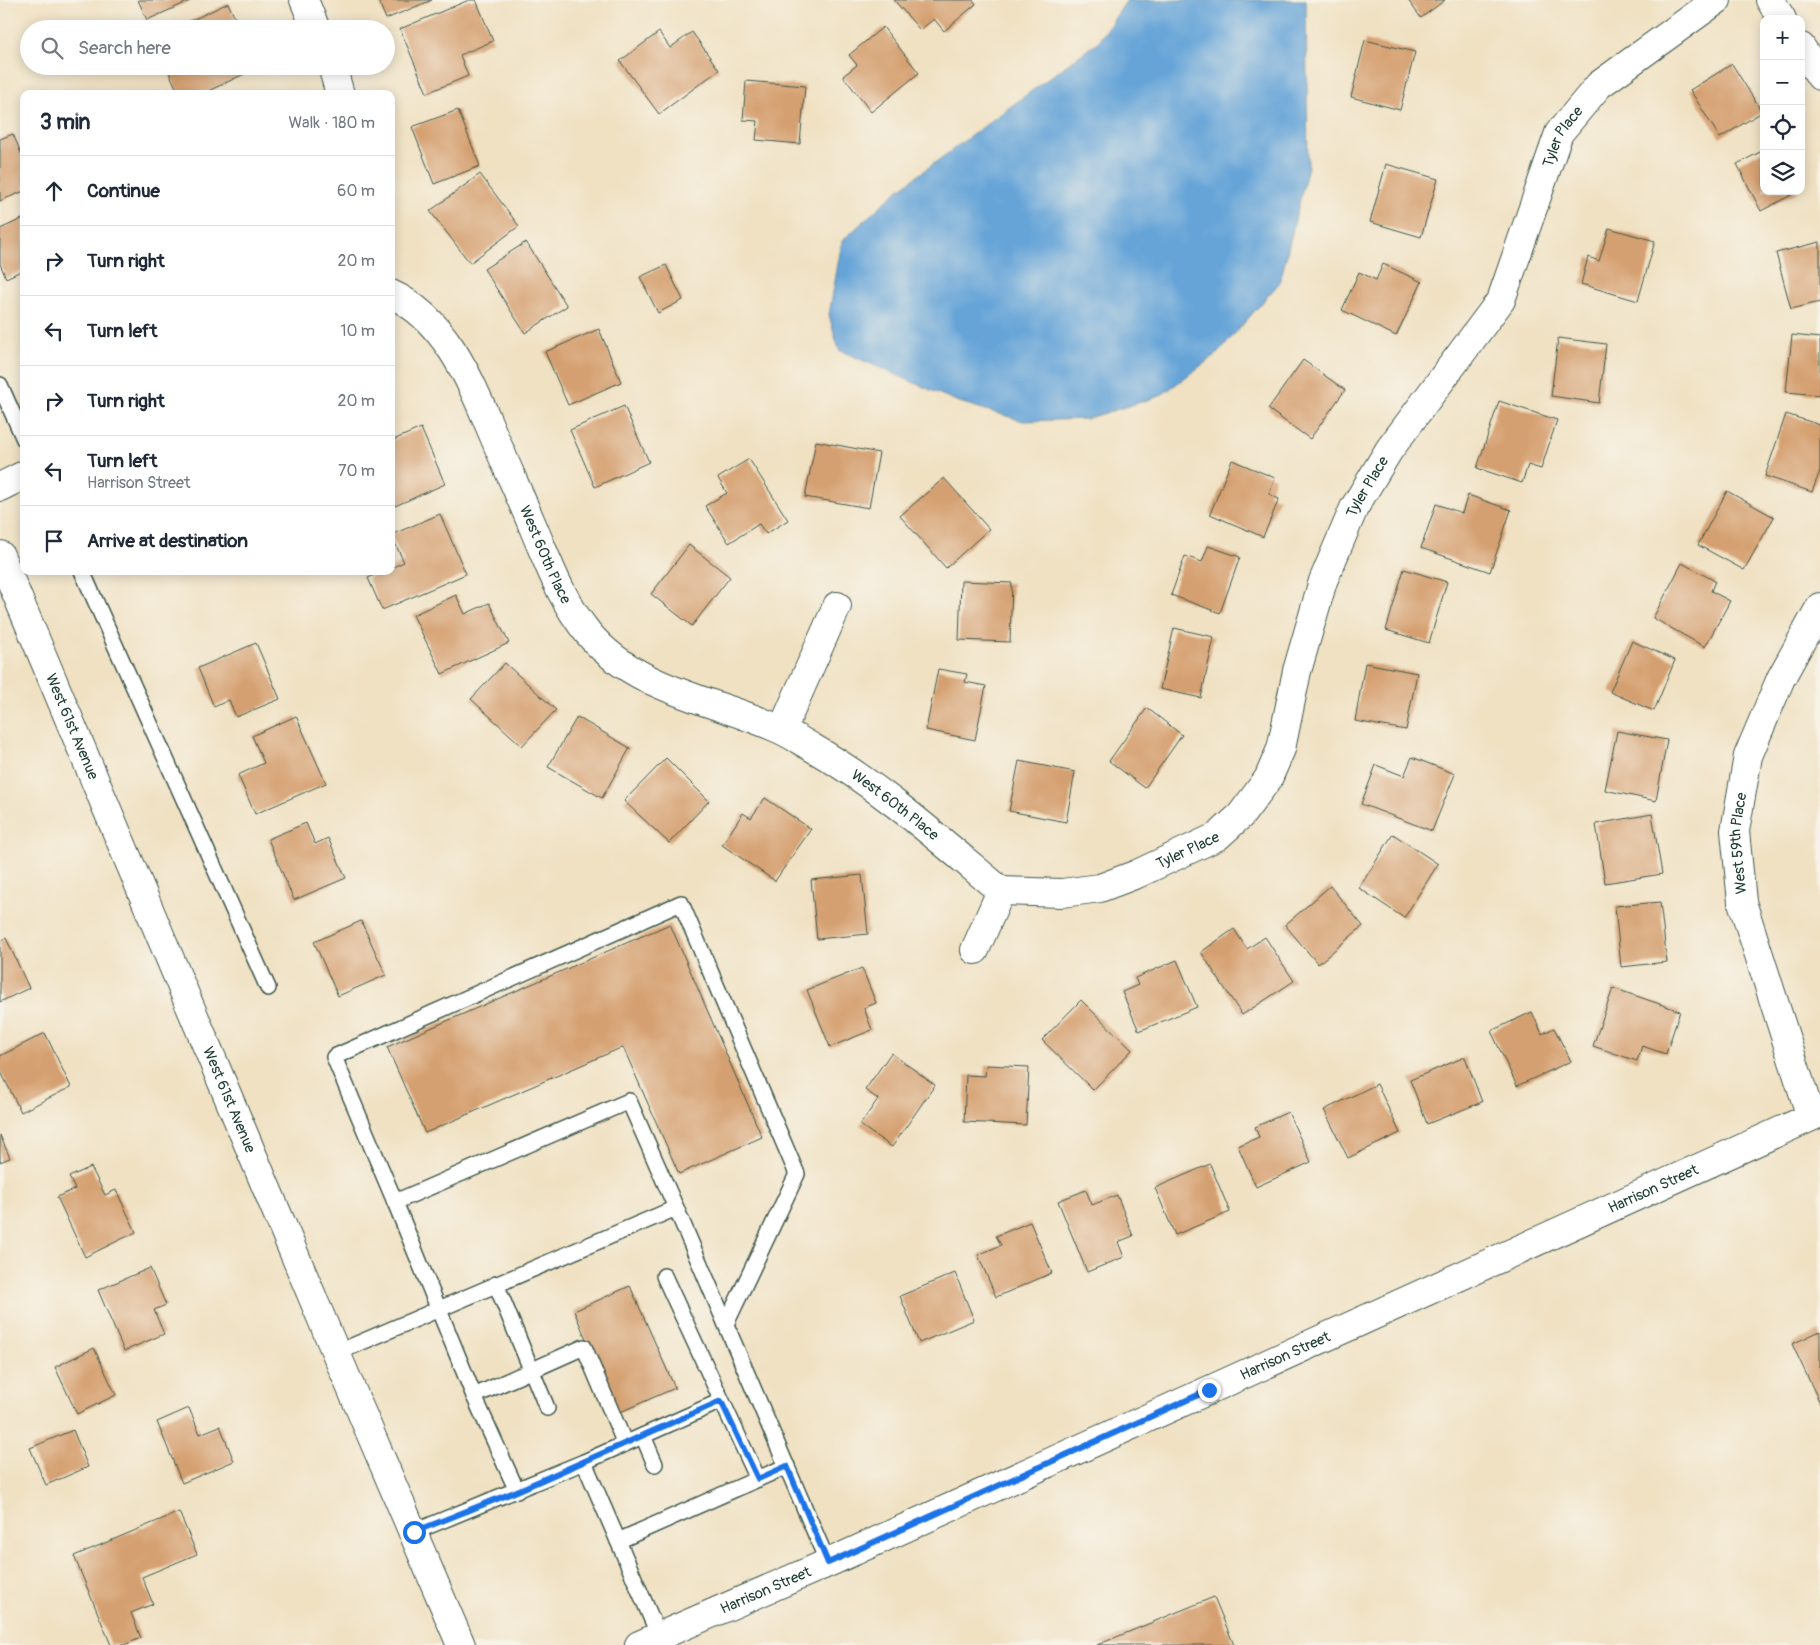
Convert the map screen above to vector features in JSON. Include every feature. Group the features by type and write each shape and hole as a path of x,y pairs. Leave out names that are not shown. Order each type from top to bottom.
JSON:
{"street":[{"path":"304,0 312,20"},
{"name":"Tyler Place","path":"1001,891 1062,893 1100,888 1137,874 1218,836 1241,815 1268,779 1281,748 1297,671 1323,581 1354,508 1389,450 1501,300 1559,133 1599,85 1717,0"},
{"path":"1770,0 1779,15"},
{"path":"1805,53 1820,76"},
{"path":"335,75 339,90"},
{"name":"West 60th Place","path":"395,296 432,323 457,358 477,396 563,599 588,634 618,662 653,682 782,730 837,761 902,808 1001,891"},
{"path":"0,488 20,478"},
{"name":"West 61st Avenue","path":"0,555 461,1645"},
{"path":"782,730 837,606"},
{"name":"West 59th Place","path":"1815,1115 1742,902 1735,831 1748,756 1781,678 1820,607"},
{"path":"975,950 1001,891"},
{"name":"Harrison Street","path":"649,1641 828,1563 1815,1115"}],"lane":[{"path":"0,385 20,430"},
{"path":"84,575 268,988"},
{"path":"517,1491 474,1396 334,1058 681,903 798,1174 726,1324"},
{"path":"395,1202 629,1101 828,1563"},
{"path":"336,1352 676,1208"},
{"path":"664,1276 758,1479"},
{"path":"496,1284 547,1408"},
{"path":"474,1396 584,1347 625,1444"},
{"path":"414,1532 517,1491 574,1462 625,1444 721,1401"},
{"path":"643,1436 655,1464"},
{"path":"574,1462 618,1542 649,1641"},
{"path":"618,1542 676,1509 758,1479 787,1466"}],"water":[{"path":"1127,0 1306,0 1308,167 1280,282 1217,354 1160,396 1086,419 1023,421 956,401 839,350 829,315 842,241 898,190 1099,41"}],"building":[{"path":"138,0 192,0 147,20"},
{"path":"378,0 432,0 386,19"},
{"path":"469,0 476,0 493,41 460,55 468,76 427,93 400,29"},
{"path":"894,0 973,0 976,4 944,31 934,19 920,30"},
{"path":"1408,0 1445,0 1421,18"},
{"path":"228,3 236,20 192,20"},
{"path":"883,27 919,73 871,112 843,76 857,65 849,55"},
{"path":"659,32 670,48 692,32 719,70 659,114 620,61"},
{"path":"1365,40 1415,52 1400,110 1351,97"},
{"path":"1732,64 1760,109 1760,113 1720,138 1690,90"},
{"path":"170,75 242,75 210,90 177,90"},
{"path":"746,81 805,86 800,144 756,140 758,121 743,120"},
{"path":"458,110 480,166 434,184 412,127"},
{"path":"13,134 20,151 20,193 0,201 0,139"},
{"path":"1760,152 1760,195 1791,195 1761,211 1737,164"},
{"path":"1386,164 1438,179 1421,237 1370,222"},
{"path":"480,174 519,226 470,263 430,211"},
{"path":"20,220 20,271 6,278 0,264 0,229"},
{"path":"1609,228 1655,241 1638,301 1581,284 1588,257 1599,261"},
{"path":"526,242 567,306 525,333 484,269"},
{"path":"1820,242 1820,302 1791,309 1776,253"},
{"path":"1383,264 1422,282 1396,336 1342,310 1359,272 1376,280"},
{"path":"666,265 683,300 658,313 640,277"},
{"path":"599,329 621,382 568,405 545,352"},
{"path":"1792,335 1820,338 1820,395 1786,392"},
{"path":"1558,338 1606,344 1599,403 1551,396"},
{"path":"1303,360 1345,390 1310,439 1268,409"},
{"path":"1499,401 1557,420 1541,469 1528,465 1522,483 1477,468"},
{"path":"624,406 649,462 595,487 570,430"},
{"path":"1786,414 1820,425 1820,471 1812,492 1765,476"},
{"path":"421,428 445,484 395,506 395,439"},
{"path":"816,441 879,453 869,508 805,497"},
{"path":"749,459 788,520 766,534 759,524 729,543 705,506 727,493 718,478"},
{"path":"1232,460 1275,478 1269,494 1279,499 1263,537 1210,514"},
{"path":"944,478 989,529 946,568 900,516"},
{"path":"1727,491 1774,517 1744,570 1698,545"},
{"path":"1468,495 1511,510 1490,572 1421,548 1436,504 1462,513"},
{"path":"440,514 466,574 382,610 368,578 374,575 395,575 395,566 404,562 395,543 395,533"},
{"path":"689,545 730,577 692,626 651,594"},
{"path":"1208,546 1240,557 1220,613 1171,595 1185,556 1202,562"},
{"path":"1682,563 1715,581 1711,591 1730,601 1705,647 1653,618"},
{"path":"1404,569 1447,582 1429,643 1386,630"},
{"path":"961,581 1012,583 1010,642 959,640"},
{"path":"456,595 465,614 489,603 509,643 442,674 413,615"},
{"path":"1174,628 1214,637 1201,698 1160,689"},
{"path":"1632,641 1675,660 1654,711 1610,692"},
{"path":"256,643 280,699 236,717 229,700 214,707 198,668"},
{"path":"505,663 556,710 522,746 471,699"},
{"path":"1365,663 1417,673 1406,730 1355,721"},
{"path":"938,669 967,674 965,682 986,686 975,740 926,730"},
{"path":"1147,708 1182,735 1145,788 1109,761"},
{"path":"296,716 326,783 255,814 238,775 264,763 252,736"},
{"path":"577,717 630,748 602,798 548,767"},
{"path":"1617,731 1667,740 1656,801 1605,790"},
{"path":"1412,757 1455,774 1432,831 1361,804 1376,765 1404,776"},
{"path":"666,758 709,801 669,843 624,801"},
{"path":"1019,761 1075,772 1066,822 1009,811"},
{"path":"765,798 811,829 775,881 722,845 743,813 751,818"},
{"path":"1652,814 1662,874 1605,883 1596,824"},
{"path":"306,823 315,844 328,838 346,878 294,900 268,839"},
{"path":"1393,834 1438,864 1404,918 1359,888"},
{"path":"862,875 868,934 817,939 811,880"},
{"path":"1330,886 1363,926 1318,964 1285,925"},
{"path":"1660,902 1667,962 1621,967 1615,906"},
{"path":"361,921 386,975 338,996 314,942"},
{"path":"670,924 762,1137 679,1174 623,1047 425,1133 387,1047"},
{"path":"1234,929 1247,949 1265,937 1294,981 1242,1015 1201,952"},
{"path":"6,938 29,988 0,1002 0,941"},
{"path":"1177,960 1197,1007 1139,1031 1122,992 1138,985 1135,978"},
{"path":"862,968 876,1003 864,1008 872,1030 830,1047 807,990"},
{"path":"1613,988 1680,1011 1666,1054 1642,1046 1637,1061 1593,1046"},
{"path":"1081,1000 1132,1050 1093,1090 1042,1040"},
{"path":"1532,1012 1542,1034 1554,1028 1571,1061 1517,1086 1491,1031"},
{"path":"45,1033 71,1087 21,1112 0,1070 0,1056"},
{"path":"891,1053 935,1085 892,1147 860,1125 878,1099 865,1090"},
{"path":"1465,1057 1482,1102 1427,1124 1410,1080"},
{"path":"986,1065 1029,1067 1026,1125 964,1122 966,1075 985,1076"},
{"path":"1377,1084 1400,1133 1348,1158 1324,1110"},
{"path":"1288,1112 1311,1162 1256,1187 1238,1146 1259,1137 1255,1127"},
{"path":"0,1135 10,1158 0,1162"},
{"path":"1210,1164 1230,1212 1175,1235 1155,1188"},
{"path":"91,1167 105,1195 116,1190 136,1232 85,1257 57,1197 75,1189 69,1177"},
{"path":"1086,1190 1092,1205 1117,1195 1133,1236 1118,1242 1124,1257 1087,1272 1058,1201"},
{"path":"1030,1222 1052,1273 996,1297 978,1255 1001,1245 996,1236"},
{"path":"150,1268 166,1305 154,1310 164,1334 124,1351 98,1290"},
{"path":"955,1273 974,1320 919,1343 900,1296"},
{"path":"630,1286 675,1388 618,1413 574,1311"},
{"path":"1820,1331 1820,1403 1792,1344"},
{"path":"94,1348 116,1395 77,1414 55,1367"},
{"path":"189,1408 200,1434 220,1426 234,1461 182,1483 157,1422"},
{"path":"73,1430 88,1467 46,1485 30,1448"},
{"path":"179,1512 197,1554 142,1577 153,1604 131,1613 141,1638 124,1645 111,1645 74,1556"},
{"path":"1214,1597 1234,1645 1097,1645"}],"route":[{"path":"414,1532 517,1491 721,1401 758,1479 787,1466 828,1563 1209,1390"}]}
